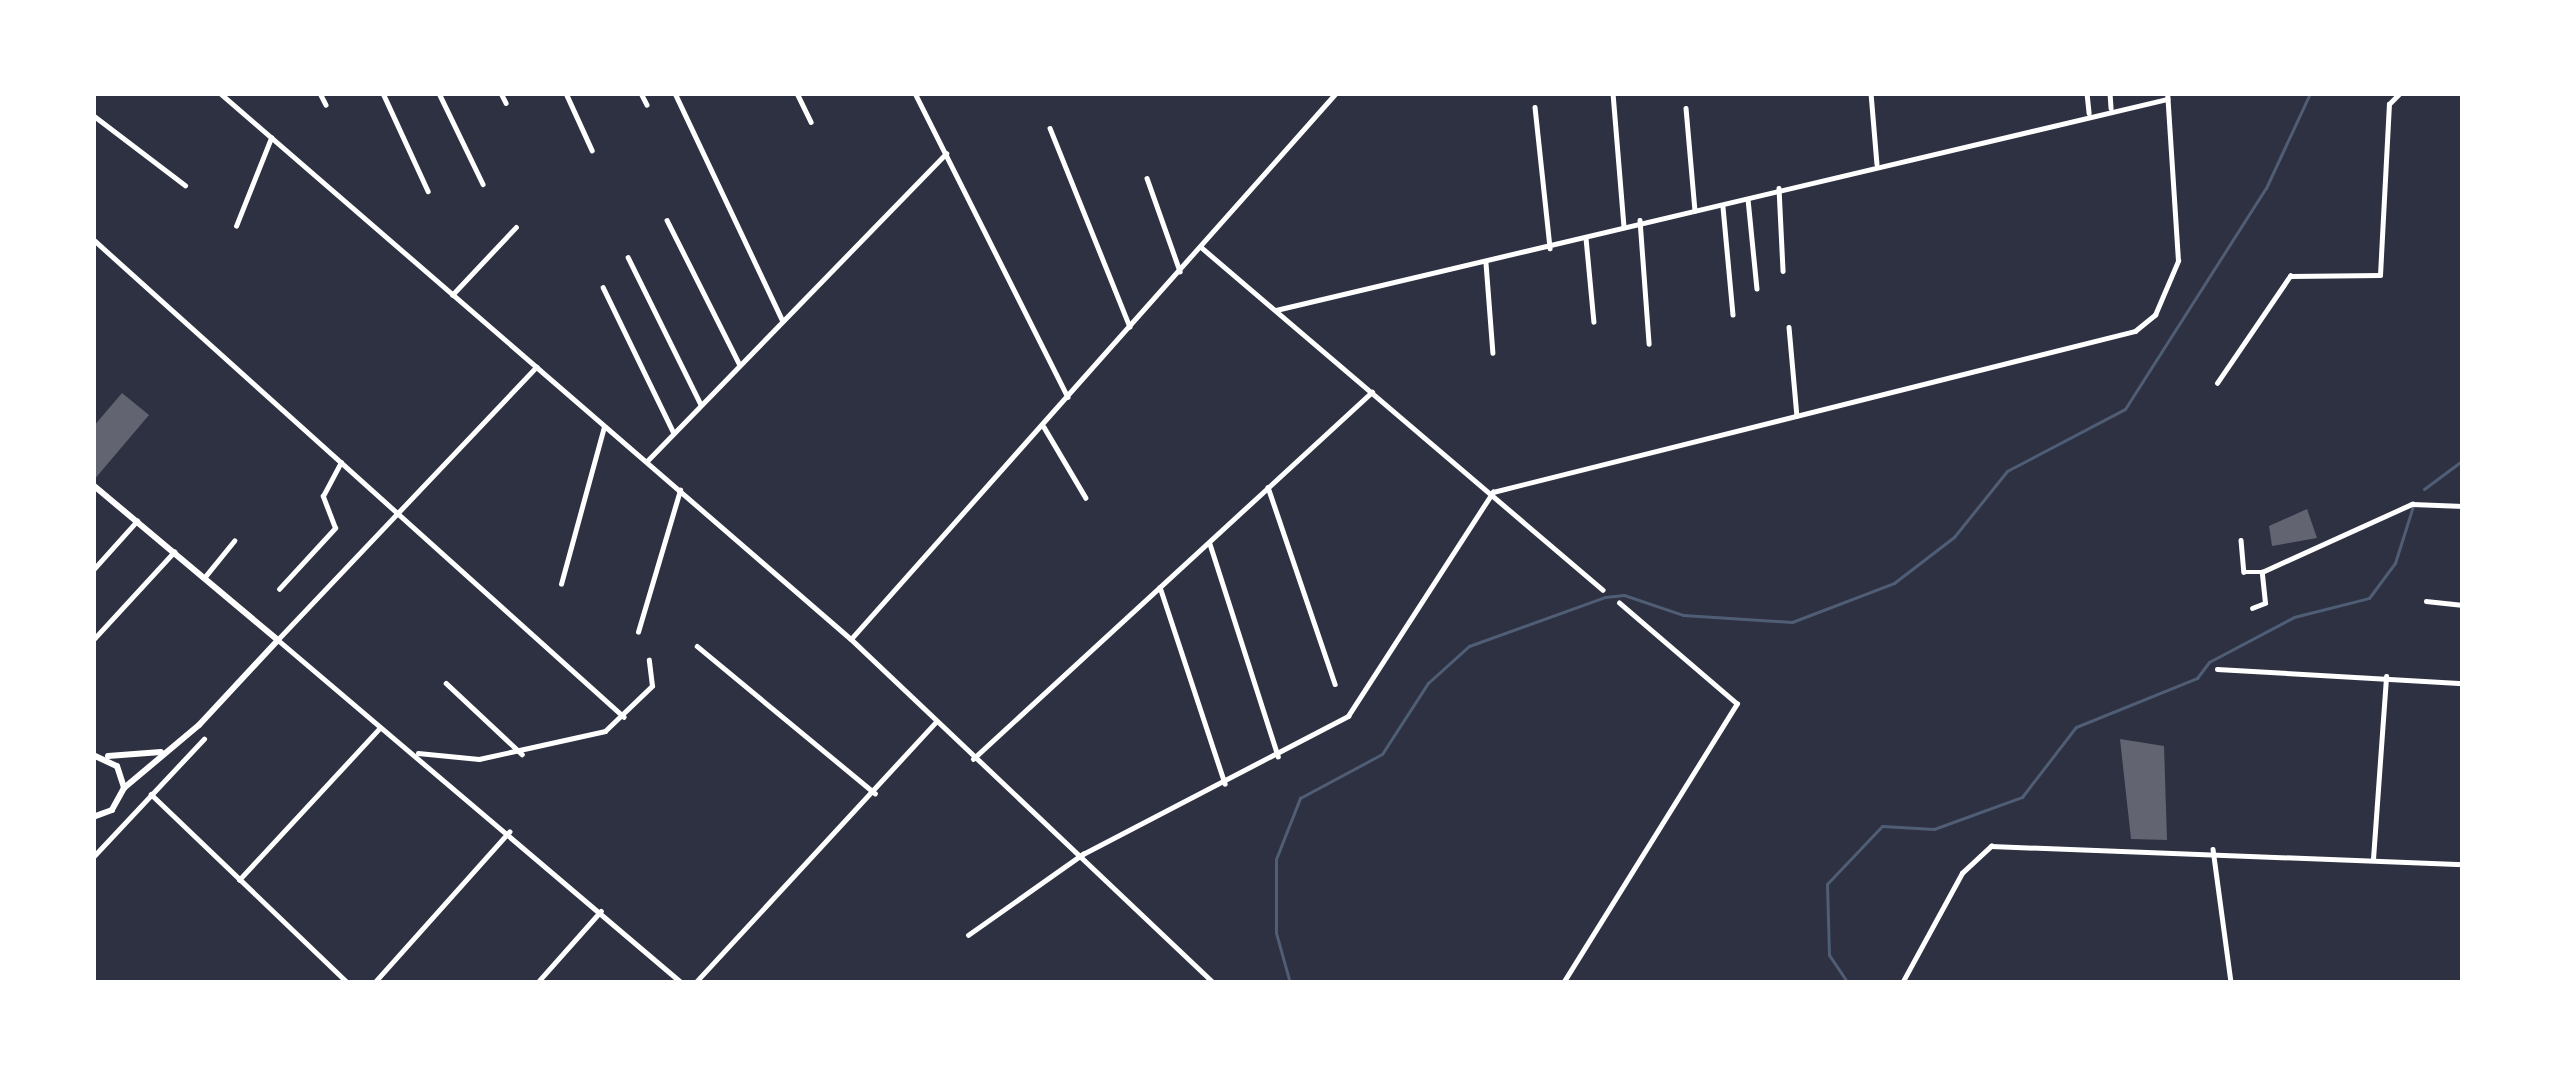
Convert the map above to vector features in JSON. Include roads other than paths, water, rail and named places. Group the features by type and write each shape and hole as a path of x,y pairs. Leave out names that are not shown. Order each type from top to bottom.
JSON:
{"main road":[{"path":"93,485 278,640 124,788 93,826"},
{"path":"93,754 164,752"},
{"path":"103,756 117,766 124,788"},
{"path":"93,817 105,814"}],"street":[{"path":"220,93 851,639 1214,983"},
{"path":"320,93 326,105"},
{"path":"383,93 428,190"},
{"path":"440,93 483,184"},
{"path":"501,93 506,103"},
{"path":"566,93 592,150"},
{"path":"641,93 647,105"},
{"path":"675,93 783,321"},
{"path":"797,93 811,122"},
{"path":"915,93 1068,397"},
{"path":"851,639 1336,93"},
{"path":"1613,93 1624,227"},
{"path":"1871,93 1877,164"},
{"path":"2087,93 2089,113"},
{"path":"2110,93 2111,108"},
{"path":"2217,383 2290,276 2380,275 2389,104 2400,93"},
{"path":"968,935 1083,854 1330,730 1369,692 1493,492 2135,331 2163,302 2178,261 2167,96 1723,205 1640,220 1550,248 1276,310"},
{"path":"1535,107 1550,248"},
{"path":"1685,108 1695,211"},
{"path":"93,115 185,185"},
{"path":"1050,128 1130,327"},
{"path":"236,226 271,138"},
{"path":"647,460 946,154"},
{"path":"1147,178 1180,271"},
{"path":"1779,188 1783,271"},
{"path":"1748,199 1757,289"},
{"path":"1723,205 1733,315"},
{"path":"668,220 740,365"},
{"path":"1640,220 1649,344"},
{"path":"452,295 516,227"},
{"path":"1586,238 1594,322"},
{"path":"93,239 624,717"},
{"path":"1202,247 1603,590"},
{"path":"628,256 701,405"},
{"path":"1486,262 1493,353"},
{"path":"603,287 674,433"},
{"path":"1789,327 1797,416"},
{"path":"537,368 278,640 602,910 682,983"},
{"path":"974,759 1372,392"},
{"path":"561,584 605,424"},
{"path":"1044,427 1086,498"},
{"path":"279,589 335,528 323,496 341,462"},
{"path":"1268,487 1335,684"},
{"path":"638,632 680,490"},
{"path":"2241,540 2244,572 2262,572 2412,504 2463,506"},
{"path":"93,570 136,521"},
{"path":"204,578 234,541"},
{"path":"1210,541 1278,756"},
{"path":"93,640 174,552"},
{"path":"2252,608 2266,603 2262,572"},
{"path":"1160,586 1225,784"},
{"path":"2426,601 2463,604"},
{"path":"1563,983 1737,704 1619,603"},
{"path":"697,646 875,793"},
{"path":"412,752 522,754 604,731 624,717 656,681 649,659"},
{"path":"2217,669 2463,682"},
{"path":"2373,859 2386,676"},
{"path":"446,683 522,754"},
{"path":"695,983 935,723"},
{"path":"239,880 380,728"},
{"path":"93,856 204,739"},
{"path":"151,794 348,983"},
{"path":"374,983 509,832"},
{"path":"1902,983 1974,855 2005,845 2213,849 2463,864"},
{"path":"2213,849 2230,983"},
{"path":"537,983 602,910"}],"waterway":[{"path":"1290,983 1276,933 1276,859 1300,798 1382,754 1428,683 1469,646 1605,597 1624,595 1683,615 1792,622 1894,583 1954,537 2007,471 2125,409 2266,188 2310,93"},
{"path":"2424,489 2463,460"},
{"path":"1848,983 1829,955 1827,884 1882,826 1934,829 2022,797 2076,727 2197,678 2209,662 2294,617 2369,598 2395,563 2413,506"}]}
